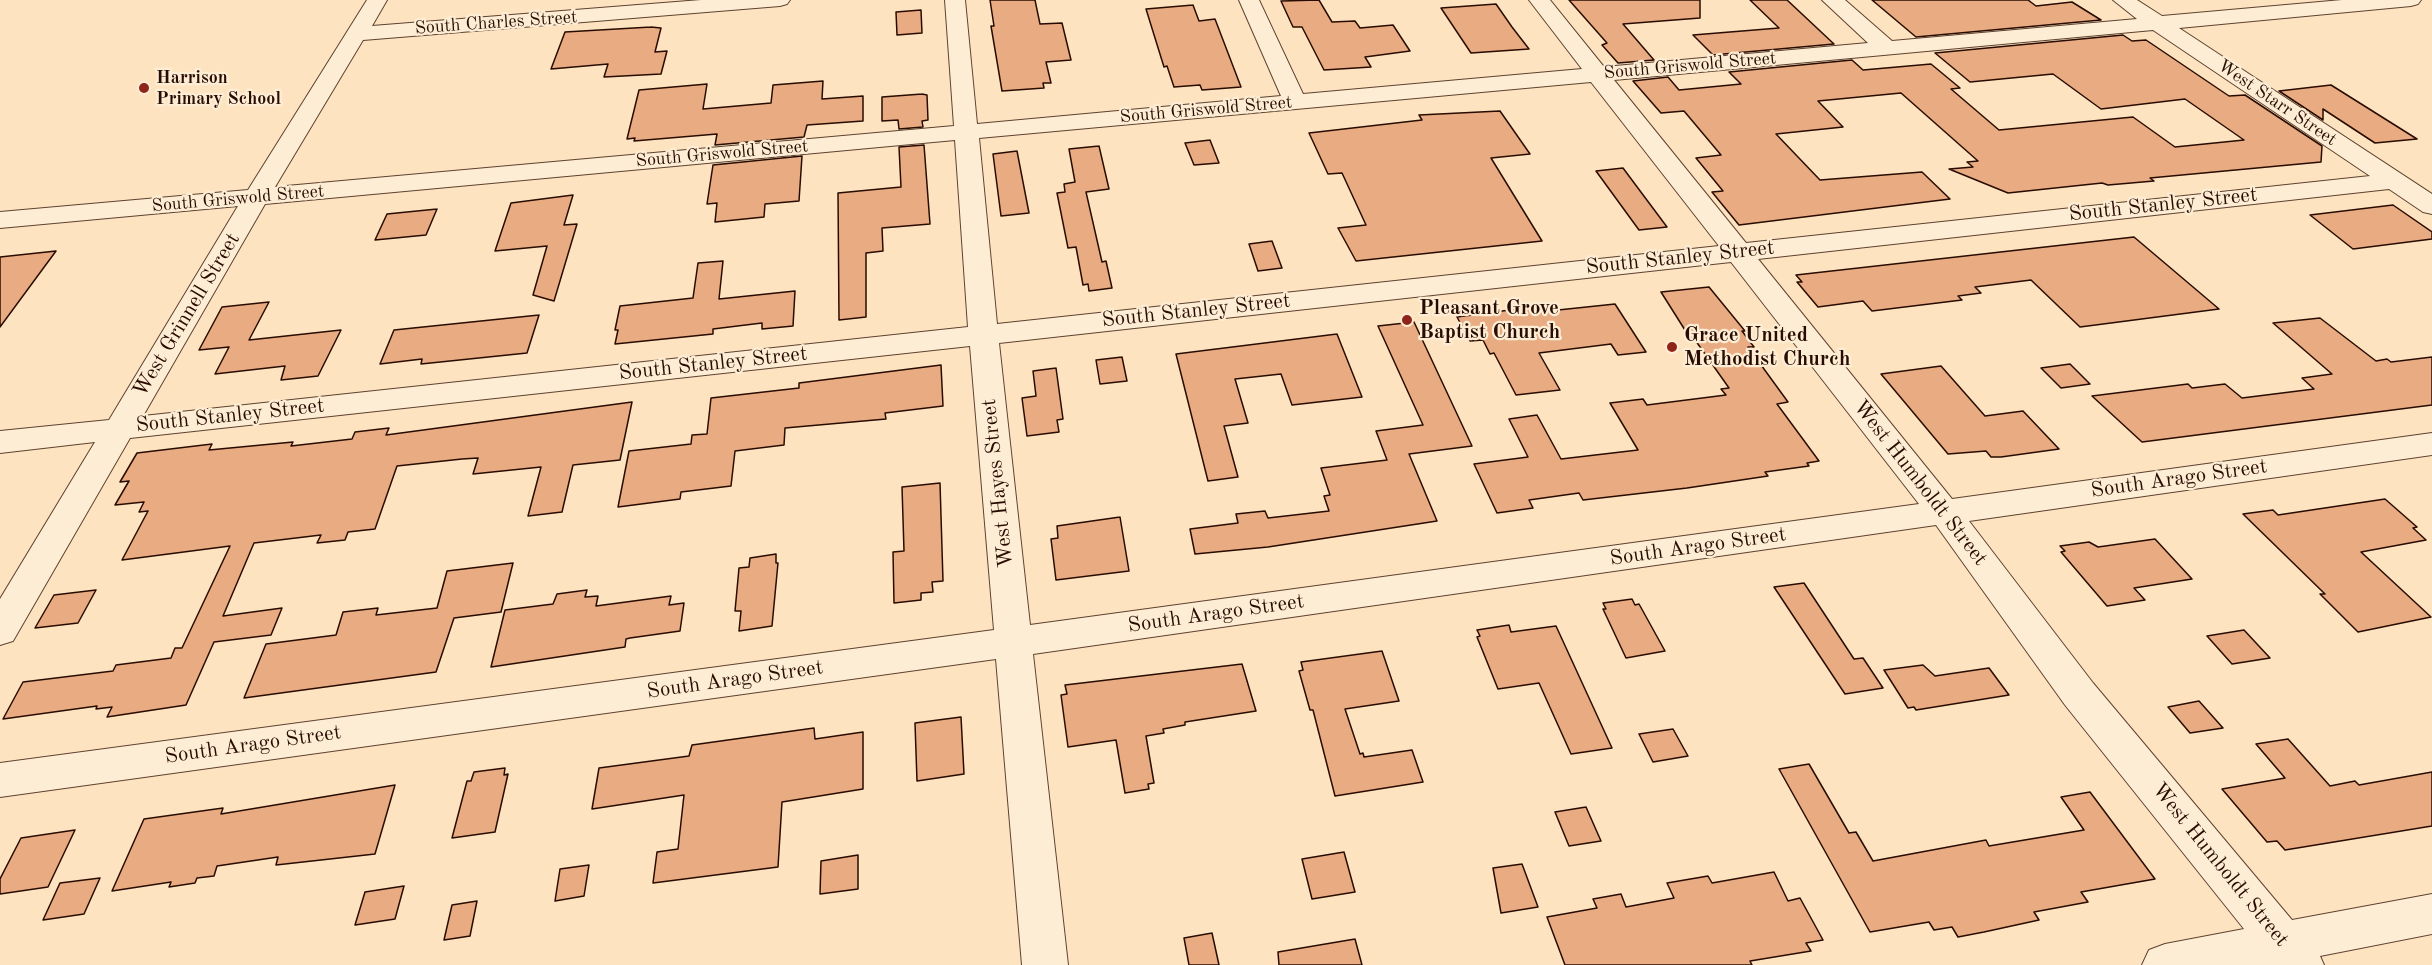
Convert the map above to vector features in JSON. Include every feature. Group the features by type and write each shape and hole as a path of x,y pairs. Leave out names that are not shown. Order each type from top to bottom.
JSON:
{"street":[{"name":"West Grinnell Street","path":"0,631 256,197 377,0"},
{"name":"South Charles Street","path":"356,34 780,0"},
{"name":"West Hayes Street","path":"955,0 983,334 1045,965"},
{"path":"1249,0 1295,102"},
{"name":"West Humboldt Street","path":"1539,0 1944,512 2079,694 2292,954"},
{"path":"1832,0 1887,48"},
{"name":"West Starr Street","path":"2123,0 2432,206"},
{"name":"South Griswold Street","path":"0,220 2412,0"},
{"path":"2412,0 2432,10"},
{"name":"South Stanley Street","path":"0,442 2393,181"},
{"name":"South Arago Street","path":"0,780 1014,642 2432,444"},
{"path":"2164,965 2292,954 2432,914"}],"building":[{"path":"990,0 1035,0 1040,24 1062,23 1071,60 1046,62 1051,83 1043,83 1044,88 1002,91 991,26 994,26"},
{"path":"1319,0 1332,22 1355,21 1360,28 1393,25 1410,51 1365,57 1371,67 1324,70 1302,27 1293,27 1281,1"},
{"path":"1569,0 1700,0 1700,18 1623,24 1654,60 1618,63 1602,45 1607,43"},
{"path":"1750,0 1787,0 1834,44 1713,55 1693,35 1779,28"},
{"path":"1872,0 2028,0 2036,6 2072,2 2101,20 1916,37"},
{"path":"1496,4 1529,49 1471,53 1441,8"},
{"path":"1193,5 1199,21 1215,19 1241,87 1202,90 1200,85 1174,87 1167,66 1164,67 1146,9"},
{"path":"921,10 922,33 897,35 896,12"},
{"path":"661,28 655,52 667,51 661,74 604,77 608,64 551,69 565,32"},
{"path":"2123,35 2132,41 2146,40 2229,96 2245,95 2322,146 2321,162 2150,178 2154,181 2108,185 2102,183 2008,193 1949,169 1973,167 1967,162 1978,161 1901,93 1818,101 1843,127 1776,134 1820,180 1922,172 1950,199 1739,225 1712,192 1723,191 1696,158 1721,155 1684,111 1661,113 1633,81 1668,77 1679,90 1741,84 1729,72 1852,60 1863,70 1931,64 1960,88 1951,89 1999,130 2133,117 2175,147 2244,140 2185,99 2101,109 2053,74 1970,82 1935,53"},
{"path":"823,81 822,99 863,96 863,121 807,125 804,137 715,145 717,134 634,141 635,138 627,139 639,90 707,84 703,109 771,103 773,85"},
{"path":"2331,85 2417,139 2375,143 2323,109 2323,120 2279,91"},
{"path":"927,95 928,120 922,121 923,127 899,129 898,120 882,121 882,97"},
{"path":"1500,111 1530,154 1491,158 1542,241 1356,261 1338,228 1366,225 1342,173 1328,174 1309,133 1422,120 1419,115"},
{"path":"1210,140 1219,163 1194,165 1185,143"},
{"path":"924,145 930,224 882,228 883,251 866,253 866,317 839,320 838,193 901,187 899,147"},
{"path":"1099,146 1109,189 1086,192 1102,262 1106,261 1112,288 1089,291 1088,284 1083,285 1076,247 1068,248 1057,193 1065,192 1064,184 1075,182 1069,149"},
{"path":"1017,151 1029,213 1001,216 993,154"},
{"path":"802,156 799,201 765,204 764,217 715,222 717,203 707,204 713,165"},
{"path":"1623,168 1667,227 1639,230 1596,171"},
{"path":"573,195 564,225 577,224 554,301 533,295 547,246 495,251 511,203"},
{"path":"2393,205 2432,232 2432,239 2353,249 2310,215"},
{"path":"437,209 426,235 375,240 387,214"},
{"path":"2134,237 2219,309 2080,327 2031,280 1975,287 1981,293 1958,296 1962,300 1872,311 1863,301 1818,307 1797,282 1802,282 1796,275"},
{"path":"1272,241 1282,268 1258,271 1249,244"},
{"path":"56,251 0,327 0,257"},
{"path":"723,261 719,299 795,291 793,326 762,329 762,323 713,329 713,334 615,344 618,330 615,330 620,306 693,298 698,263"},
{"path":"1709,287 1745,331 1742,331 1754,347 1748,347 1788,402 1777,404 1819,461 1807,463 1809,466 1765,472 1768,476 1687,488 1583,500 1579,493 1529,500 1533,508 1497,513 1474,464 1528,457 1509,419 1537,415 1561,459 1638,450 1610,403 1643,399 1647,405 1726,395 1721,389 1729,388 1693,337 1690,338 1661,292"},
{"path":"269,302 249,340 341,330 318,376 281,380 285,366 215,374 229,347 199,350 222,307"},
{"path":"1555,304 1558,310 1615,304 1646,352 1618,355 1611,344 1539,353 1560,390 1516,395 1494,353 1490,354 1483,340 1470,341 1457,317"},
{"path":"539,315 527,353 421,364 422,359 380,364 394,330"},
{"path":"2320,318 2376,361 2387,359 2391,362 2432,357 2432,405 2142,442 2092,396 2188,384 2192,388 2225,384 2242,398 2314,389 2302,378 2332,374 2273,323"},
{"path":"1414,322 1472,446 1409,454 1437,521 1268,547 1195,554 1190,529 1238,523 1236,514 1265,511 1268,518 1329,511 1324,496 1330,495 1321,468 1387,460 1376,431 1423,425 1378,326"},
{"path":"1337,334 1362,397 1292,405 1281,374 1235,379 1248,423 1224,426 1238,477 1208,481 1176,354"},
{"path":"1122,357 1127,381 1100,384 1096,360"},
{"path":"2070,364 2090,384 2061,388 2041,368"},
{"path":"941,365 943,406 885,413 886,419 785,428 784,445 735,451 731,486 681,492 680,499 618,507 629,451 691,444 692,435 707,434 711,398 799,388 799,383"},
{"path":"1941,366 1985,416 2023,411 2059,449 2001,457 1991,457 1986,451 1948,454 1881,374"},
{"path":"1056,368 1063,419 1057,420 1059,432 1027,436 1022,398 1036,396 1033,371"},
{"path":"632,402 620,460 573,465 562,512 528,516 541,467 473,474 478,458 462,459 397,466 375,529 348,532 345,540 317,543 321,535 254,543 223,616 282,608 271,635 214,642 186,705 107,717 112,707 96,709 97,706 3,719 23,682 113,671 116,665 171,658 175,648 182,648 230,546 122,560 148,511 139,512 144,502 115,505 129,481 120,482 137,453 212,444 209,450 293,442 291,446 352,439 355,432 389,428 386,435"},
{"path":"940,483 943,581 932,582 933,592 921,593 921,600 894,603 893,552 904,551 902,487"},
{"path":"2385,499 2417,527 2413,528 2426,540 2361,552 2431,617 2358,632 2320,594 2325,594 2243,514 2273,510 2278,515"},
{"path":"1120,517 1129,571 1056,580 1051,539 1058,538 1057,526"},
{"path":"2155,539 2192,579 2134,588 2145,600 2107,606 2061,552 2065,551 2060,546 2089,542 2098,547"},
{"path":"776,554 776,563 778,563 772,626 739,631 741,611 735,611 739,568 749,567 750,558"},
{"path":"513,563 501,612 454,618 436,672 244,698 266,644 336,635 343,612 378,608 376,615 437,608 447,571"},
{"path":"1804,583 1854,659 1863,658 1883,688 1845,694 1774,587"},
{"path":"96,590 78,623 35,628 54,595"},
{"path":"587,590 585,597 598,596 596,606 671,596 669,605 684,603 680,631 626,639 625,647 491,667 505,610 553,604 557,594"},
{"path":"1632,599 1635,605 1639,604 1665,651 1626,658 1603,609 1606,609 1603,603"},
{"path":"1509,625 1511,632 1556,626 1612,748 1571,754 1539,683 1498,689 1477,637 1480,636 1477,630"},
{"path":"2244,630 2270,658 2232,664 2207,636"},
{"path":"1382,651 1399,701 1345,709 1360,754 1363,753 1364,757 1412,750 1423,782 1335,796 1313,710 1310,710 1299,671 1303,670 1301,662"},
{"path":"1242,664 1256,711 1185,722 1185,725 1163,729 1164,733 1146,736 1154,783 1148,784 1149,789 1125,793 1116,740 1068,747 1061,695 1067,694 1065,685"},
{"path":"1923,665 1935,676 1989,668 2009,695 1916,710 1914,707 1908,708 1884,670"},
{"path":"2199,701 2223,728 2190,733 2168,707"},
{"path":"961,717 964,774 917,781 915,723"},
{"path":"814,728 815,739 863,732 863,789 782,802 778,867 653,883 657,852 678,849 684,795 592,809 599,768 689,756 692,745"},
{"path":"1673,729 1688,756 1653,762 1639,734"},
{"path":"2288,739 2330,786 2355,781 2359,785 2432,772 2432,826 2285,850 2277,841 2267,842 2222,789 2285,778 2256,744"},
{"path":"1809,764 1849,833 1856,832 1873,861 1986,840 1989,846 2084,830 2061,797 2090,792 2155,879 2081,892 2088,902 2034,912 2039,920 1958,937 1952,927 1934,930 1929,922 1870,932 1779,769"},
{"path":"505,768 504,775 508,774 495,832 452,838 467,781 471,781 474,772"},
{"path":"395,785 375,854 276,865 278,857 217,866 214,876 197,878 195,883 169,887 171,882 112,891 144,819 223,808 221,814"},
{"path":"1586,807 1601,841 1569,846 1555,812"},
{"path":"75,830 48,887 0,894 0,879 21,838"},
{"path":"1344,852 1355,892 1312,899 1302,859"},
{"path":"858,855 858,889 820,894 821,861"},
{"path":"1522,864 1538,907 1501,913 1493,868"},
{"path":"589,865 584,896 555,901 560,869"},
{"path":"1774,872 1788,901 1800,898 1823,940 1806,943 1811,951 1750,961 1752,965 1565,965 1547,917 1597,908 1593,899 1621,894 1626,907 1674,898 1667,883 1708,876 1712,883"},
{"path":"100,878 84,914 43,920 60,883"},
{"path":"404,886 395,919 355,925 365,892"},
{"path":"477,901 470,936 444,940 452,905"},
{"path":"1212,933 1219,965 1189,965 1184,938"},
{"path":"1355,939 1362,965 1279,965 1278,952"}],"place":[{"name":"Harrison Primary School","path":"144,88"},
{"name":"Pleasant Grove Baptist Church","path":"1407,320"},
{"name":"Grace United Methodist Church","path":"1672,347"}]}
